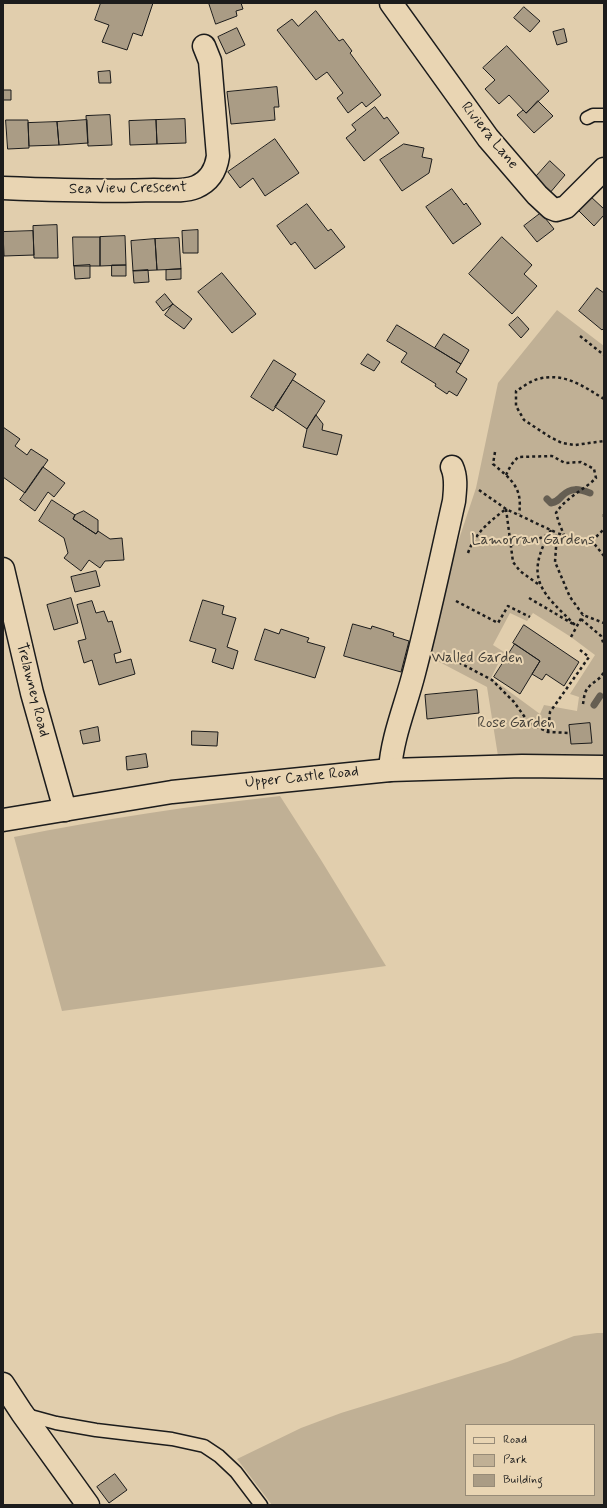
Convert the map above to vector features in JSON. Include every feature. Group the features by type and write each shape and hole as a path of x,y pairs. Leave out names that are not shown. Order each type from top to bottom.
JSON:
{"street":[{"name":"Riviera Lane","path":"391,3 488,138 537,195 551,208 556,210 566,207 604,169"},
{"name":"Sea View Crescent","path":"3,188 50,190 185,189 196,187 205,182 215,170 218,156 210,61 204,46"},
{"path":"390,770 394,744 414,674 454,501 455,486 452,467"},
{"name":"Trelawney Road","path":"3,569 32,693 65,810"},
{"name":"Upper Castle Road","path":"3,820 172,792 390,770 522,766 604,767"},
{"path":"3,1384 88,1505"}],"lane":[{"path":"587,118 593,115 604,115"},
{"path":"22,1413 56,1423 96,1430 172,1438 204,1446 219,1456 236,1472 261,1505"}],"path":[{"path":"580,336 604,355"},
{"path":"604,398 578,382 556,377 537,379 516,391 516,406 524,420 550,437 562,443 575,445 604,441"},
{"path":"494,452 493,464 506,475 518,489 521,503 519,514"},
{"path":"506,475 511,465 518,457 552,456 565,463 581,462 594,469 596,478 560,506 556,513 564,535"},
{"path":"476,488 506,509 564,535 572,542 577,544 585,540 592,540 604,529"},
{"path":"506,509 513,562 520,571 539,584 548,598 577,627"},
{"path":"467,556 471,545 484,527 506,509"},
{"path":"539,584 538,559 551,530"},
{"path":"557,533 555,562 570,597 584,615 604,623"},
{"path":"510,544 524,544 548,535"},
{"path":"592,540 604,556"},
{"path":"529,598 577,627"},
{"path":"452,606 454,599 498,623 508,606 530,617"},
{"path":"571,637 584,615"},
{"path":"582,619 601,636 604,646"},
{"path":"548,732 550,712 589,657 580,650"},
{"path":"438,651 492,680 514,702 529,723 548,732 570,733"},
{"path":"583,704 588,687 602,676 604,671"}],"green space":[{"name":"Lamorran Gardens","path":"557,310 604,346 604,757 498,756 487,687 428,656 456,548 476,488 498,383","holes":["510,613 527,621 533,613 571,637 595,655 570,694 579,697 577,711 544,705 540,714 491,678 504,652 493,645"]},
{"path":"280,796 386,966 62,1011 14,837 80,824 213,804"},
{"path":"604,1333 604,1505 272,1505 237,1459 301,1428 341,1413 507,1362 574,1336"}],"building":[{"path":"101,3 153,3 142,36 133,33 127,50 102,42 109,25 95,20"},
{"path":"209,3 241,3 243,9 236,11 237,16 216,24"},
{"path":"524,7 540,21 530,32 514,18"},
{"path":"316,11 339,41 343,39 352,51 350,53 381,95 366,107 362,102 348,113 337,98 343,93 327,72 316,80 277,30 292,19 298,26"},
{"path":"237,28 245,45 226,54 218,37"},
{"path":"564,29 567,42 557,45 553,32"},
{"path":"507,46 549,91 526,113 509,95 499,104 485,89 495,80 483,68"},
{"path":"110,71 111,83 99,83 98,72"},
{"path":"277,87 279,107 274,107 275,120 231,124 227,92"},
{"path":"3,90 11,90 11,100 3,100"},
{"path":"538,101 553,116 534,133 517,115 523,110 526,113"},
{"path":"375,107 384,119 387,117 399,133 364,161 346,138 356,130 352,125"},
{"path":"110,115 112,145 88,146 86,116"},
{"path":"185,119 186,143 157,144 156,120"},
{"path":"6,120 28,120 29,148 8,149"},
{"path":"87,120 88,143 59,145 57,122"},
{"path":"156,120 157,144 130,145 129,121"},
{"path":"57,122 59,145 29,146 28,123"},
{"path":"275,139 299,173 265,196 253,178 240,188 228,172"},
{"path":"404,144 424,148 422,157 432,159 429,173 402,191 380,160"},
{"path":"550,161 565,175 549,194 533,180"},
{"path":"452,189 464,205 466,203 481,224 453,244 426,207"},
{"path":"590,196 604,209 604,215 594,226 577,209"},
{"path":"307,204 328,231 331,229 345,247 315,269 295,242 291,245 277,226"},
{"path":"541,213 554,229 537,242 524,226"},
{"path":"57,225 58,258 34,258 33,226"},
{"path":"198,230 198,253 183,253 182,231"},
{"path":"33,231 34,255 4,256 3,232"},
{"path":"125,236 126,265 100,266 100,237"},
{"path":"73,237 100,237 100,266 74,266"},
{"path":"502,237 532,265 524,274 537,286 512,314 469,274"},
{"path":"179,238 181,269 157,270 155,239"},
{"path":"155,239 157,270 133,271 131,241"},
{"path":"90,265 90,278 75,279 74,266"},
{"path":"112,265 126,265 126,276 112,276"},
{"path":"181,269 181,279 166,280 166,270"},
{"path":"148,270 149,282 134,283 133,271"},
{"path":"222,273 256,314 232,333 198,292"},
{"path":"597,288 604,293 604,328 602,330 579,311"},
{"path":"165,294 173,304 163,311 156,302"},
{"path":"173,304 192,319 184,329 165,315"},
{"path":"518,317 529,329 521,338 509,325"},
{"path":"397,325 461,364 456,372 467,379 457,396 449,391 447,394 435,386 436,384 401,362 407,353 387,341"},
{"path":"444,334 469,350 461,364 435,348"},
{"path":"368,354 380,362 374,371 361,364"},
{"path":"274,360 296,374 273,411 251,397"},
{"path":"293,380 325,401 307,429 275,407"},
{"path":"316,415 323,424 322,430 342,435 337,455 303,447 307,429"},
{"path":"3,427 20,439 15,446 27,455 31,449 48,460 25,493 3,477"},
{"path":"43,467 65,483 54,497 48,492 35,511 20,500"},
{"path":"52,500 75,515 73,519 96,534 98,531 110,539 122,538 124,560 105,561 100,568 89,560 81,571 64,558 68,553 64,538 39,521"},
{"path":"84,511 98,520 98,531 96,534 73,519 75,515"},
{"path":"96,571 100,586 75,592 71,577"},
{"path":"71,598 78,623 54,630 47,605"},
{"path":"203,600 224,606 222,614 236,618 227,647 238,651 233,669 212,662 216,649 190,641"},
{"path":"92,601 96,613 104,611 108,622 112,621 121,652 114,654 116,663 131,659 135,674 99,685 92,660 84,663 78,641 86,639 77,605"},
{"path":"353,624 371,629 372,626 394,633 393,636 409,641 401,672 344,656"},
{"path":"524,625 579,662 564,686 546,674 542,680 532,674 540,661 513,643"},
{"path":"265,629 279,634 281,629 309,638 307,642 325,647 315,678 255,660"},
{"path":"515,644 540,661 520,694 494,677"},
{"path":"477,690 479,713 427,719 425,695"},
{"path":"590,723 592,743 571,744 569,725"},
{"path":"98,727 100,741 83,744 80,731"},
{"path":"192,731 218,732 217,746 192,745"},
{"path":"146,754 148,767 127,770 126,757"},
{"path":"115,1474 127,1490 109,1503 97,1487"}],"waterway":[{"path":"547,499 551,503 555,502 565,493 572,490 590,493"},
{"path":"594,705 600,696"}],"park label":[{"name":"Walled Garden","path":"477,659"},
{"name":"Rose Garden","path":"516,724"}]}
